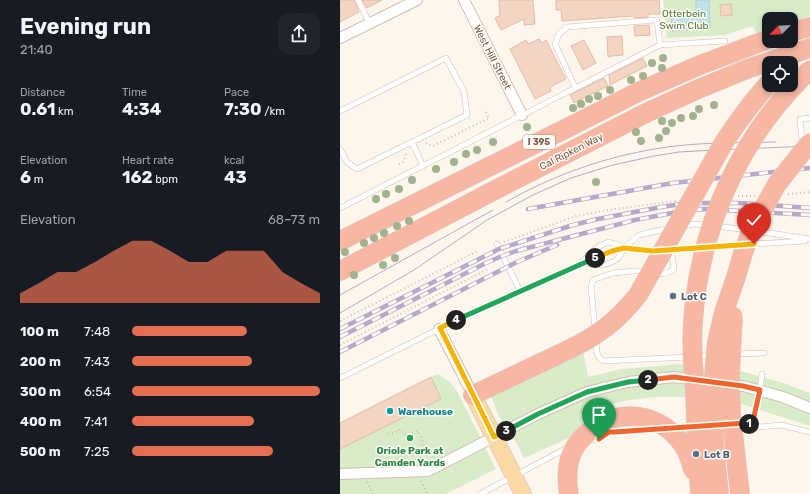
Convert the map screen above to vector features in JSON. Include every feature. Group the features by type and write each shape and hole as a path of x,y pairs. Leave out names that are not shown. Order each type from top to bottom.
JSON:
{"highway":[{"path":"798,30 810,27"},
{"name":"I 395","path":"340,241 638,92 700,65 762,42"},
{"path":"796,56 810,47"},
{"name":"Cal Ripken Way","path":"340,271 646,113 747,69 810,47"},
{"path":"699,494 692,337 695,300 707,237 719,205 742,157 771,113 788,92 810,70"},
{"path":"473,395 581,344 599,333 626,309 638,295 723,144 746,110 762,91"},
{"path":"718,494 712,391 717,342 724,312 743,253 756,222 777,184 795,161 806,142"},
{"path":"736,277 730,375 731,414 740,494"},
{"path":"569,494 567,477 570,459 576,446 584,436 594,427 606,421 619,417 633,416 656,421 667,427 676,436 684,446 691,462 699,494"}],"main road":[{"path":"473,395 523,494"}],"street":[{"path":"340,38 417,0"},
{"name":"West Hill Street","path":"464,0 522,115"},
{"path":"440,328 473,395"},
{"path":"340,474 428,471 538,414 587,392 628,382 674,377 743,386 783,397 810,408"}],"lane":[{"path":"358,0 370,24"},
{"path":"575,87 555,44 559,34 567,27 657,20 660,45"},
{"path":"340,208 660,45 725,41"},
{"path":"340,111 446,58 464,92 467,114 357,169 347,162 340,149"},
{"path":"806,142 800,119 810,118"},
{"path":"412,142 423,166"},
{"path":"580,264 603,264 614,261 618,258 624,248 639,235 694,224 810,240"},
{"path":"580,264 598,246 608,242 624,248 653,251 810,240"},
{"path":"497,244 520,291"},
{"path":"340,378 463,317 580,264 624,248"},
{"path":"666,249 672,255 674,269 670,272 659,274 647,271 613,273 593,280 590,287 594,312 597,355 604,361 721,355"},
{"path":"728,355 764,353"},
{"path":"752,426 762,374"},
{"path":"725,424 746,423 752,426 760,427 781,426 810,432"},
{"path":"480,494 582,441 599,439 609,432 718,425"}],"path":[{"path":"423,145 427,143 433,146 489,118 485,110"},
{"path":"399,164 403,162 405,154 408,152"},
{"path":"787,194 810,192"},
{"path":"736,196 756,196"},
{"path":"497,244 576,216 677,200"},
{"path":"340,321 478,251"},
{"path":"340,345 488,269"},
{"path":"388,434 394,433 397,430 400,430 406,435 417,431 421,434 422,452 420,454 416,471 428,494"}],"green space":[{"name":"Otterbein Swim Club","path":"663,0 810,0 810,16 798,20 798,12 762,12 762,31 756,33 753,26 725,35 667,38"},
{"path":"583,350 588,377 622,369 681,364 741,371 783,383 810,393 810,426 741,404 684,397 657,397 629,400 596,408 580,415 583,424 571,437 524,458 499,416 491,397"},
{"name":"Oriole Park at Camden Yards","path":"438,374 450,382 457,391 496,469 446,494 340,494 340,423"}],"water":[{"path":"696,0 709,0 710,28 672,31 671,14 696,12"}],"building":[{"path":"340,0 354,0 359,12 340,22"},
{"path":"362,0 382,0 367,8"},
{"path":"499,0 533,0 535,24 524,25 524,19 501,30 495,18 500,15"},
{"path":"556,0 659,0 660,14 648,14 648,17 634,18 633,16 562,21 561,10 556,10"},
{"path":"731,4 732,15 721,16 720,5"},
{"path":"649,25 650,35 635,36 634,26"},
{"path":"622,36 623,55 608,57 607,37"},
{"path":"539,39 542,43 546,40 566,79 550,87 551,91 535,99 510,49 526,40 528,44"},
{"path":"584,40 596,63 583,70 571,46"},
{"path":"643,58 647,66 610,85 609,75"},
{"path":"604,78 608,86 574,103 570,95"},
{"name":"Warehouse","path":"431,377 441,399 340,449 340,423"}],"tram line":[{"path":"506,202 526,191 567,173 588,165 632,153 676,146 713,143 776,142"},
{"path":"340,313 414,270 487,220 533,195 571,178 613,165 679,152 810,146"},
{"path":"340,295 493,210"}],"railway":[{"path":"528,209 673,183 810,168"},
{"path":"340,329 499,249 573,225 682,204 739,203 810,208"},
{"path":"340,337 502,256 635,220 683,211 706,209 810,215"},
{"path":"340,352 517,262 557,245"}],"place":[{"name":"Lot C","path":"673,296"},
{"name":"Warehouse","path":"390,411"},
{"name":"Oriole Park at Camden Yards","path":"410,438"},
{"name":"Lot B","path":"696,454"}],"route":[{"path":"599,439 609,432 746,423 752,425 760,390 743,386 674,377 628,382 587,392 538,414 494,437 440,328 580,264 612,251 624,248 653,251 754,244"}]}
